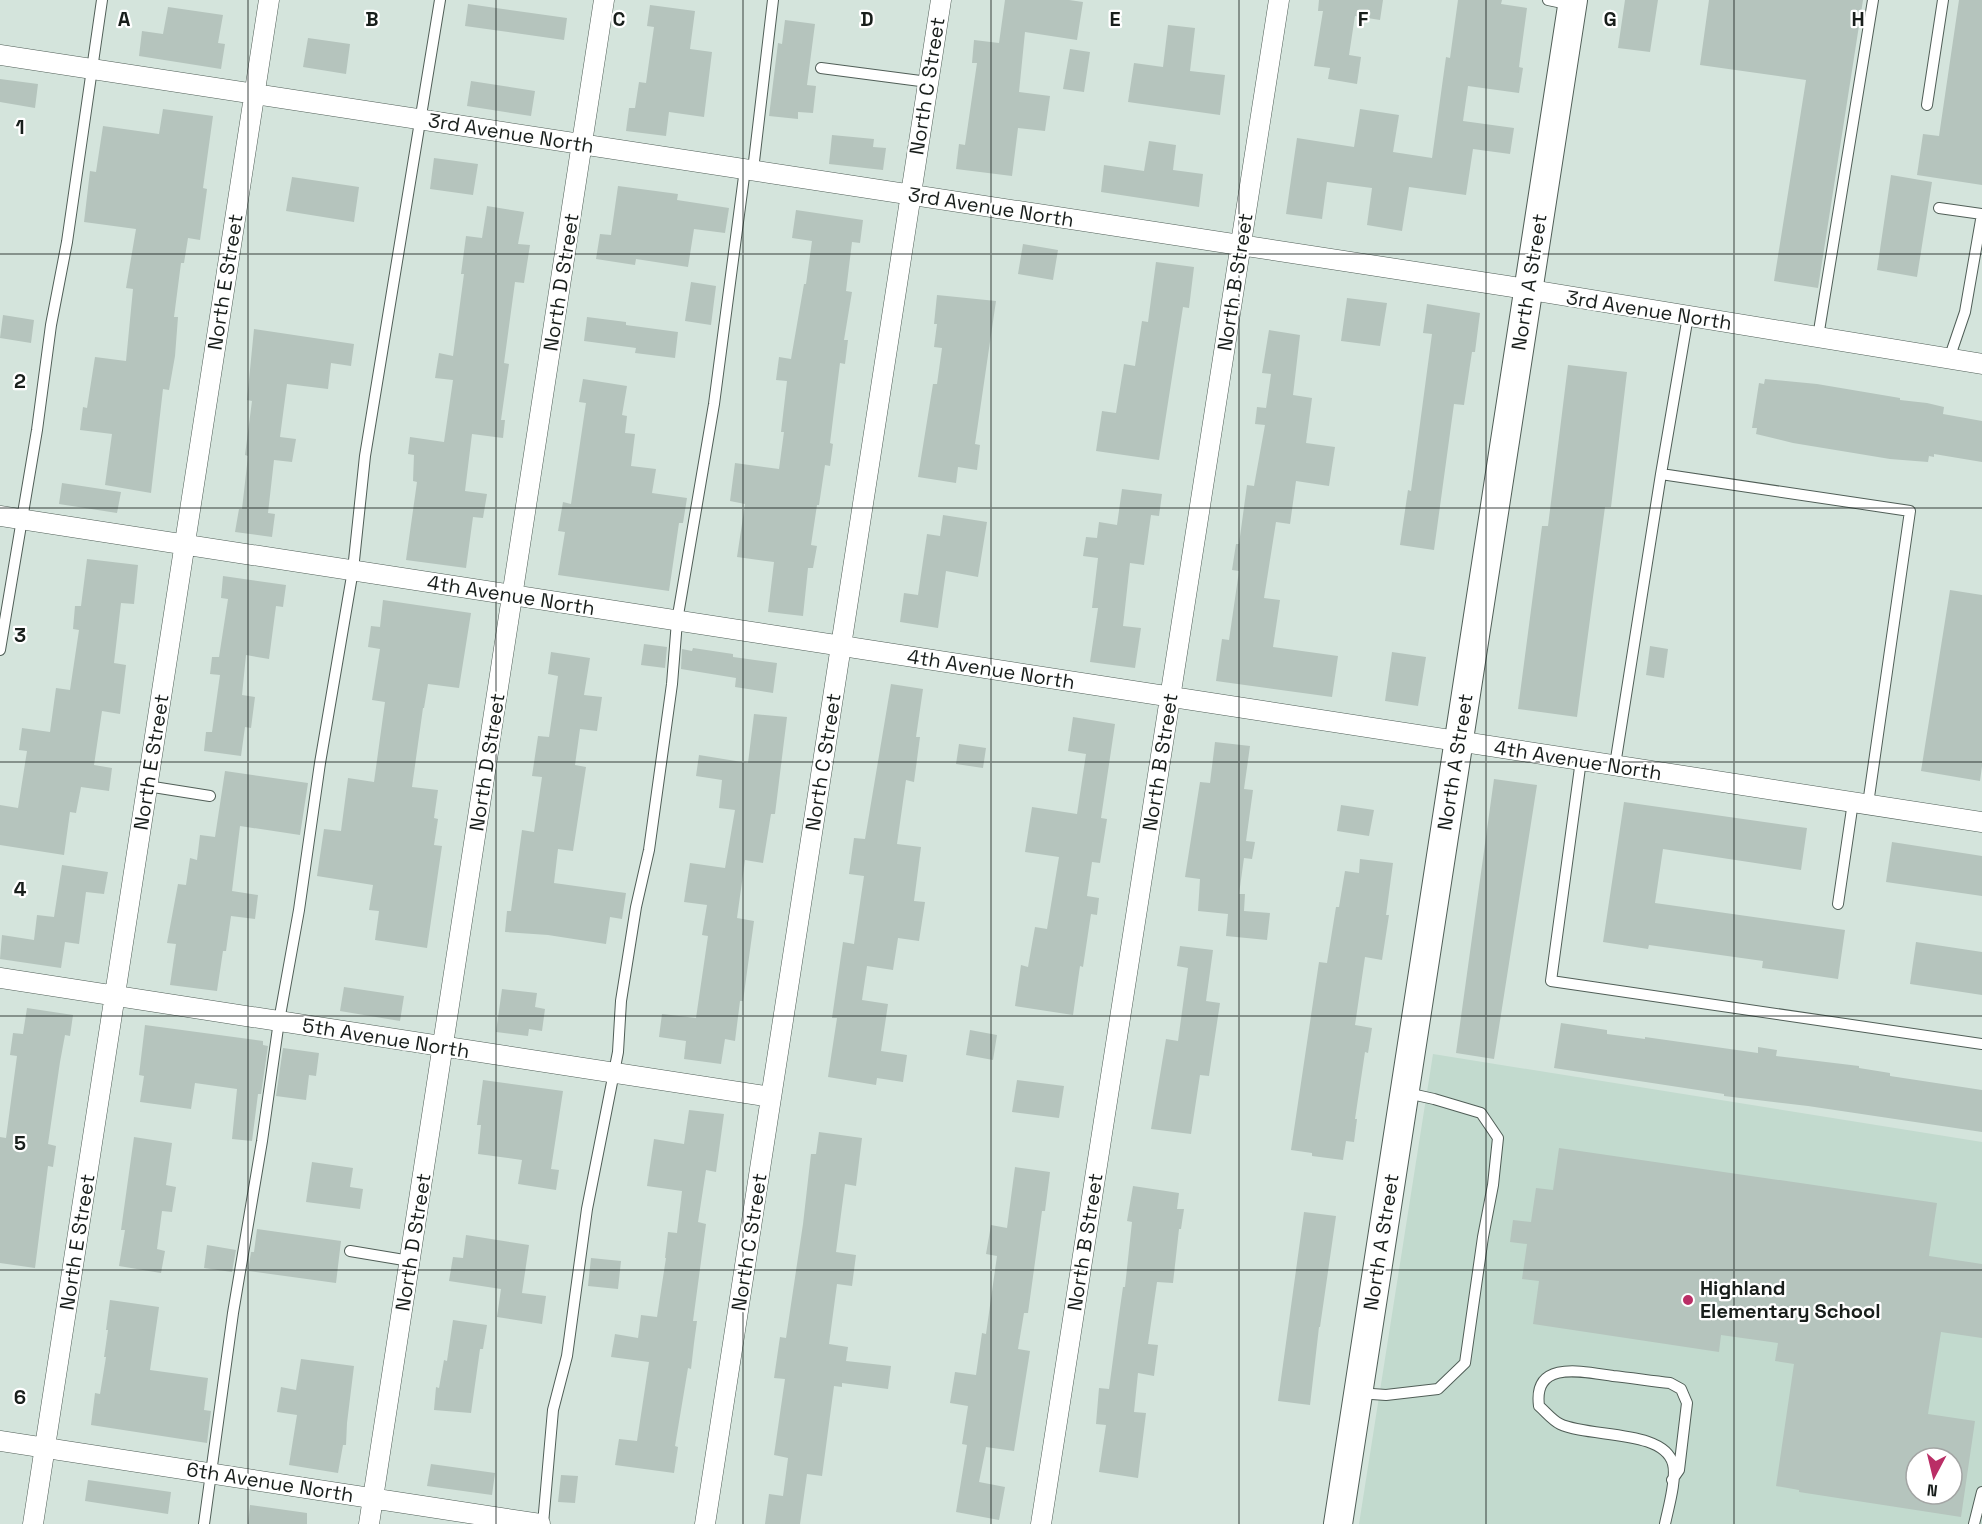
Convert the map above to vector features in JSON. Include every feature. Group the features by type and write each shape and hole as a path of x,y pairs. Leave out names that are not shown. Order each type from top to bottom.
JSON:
{"street":[{"name":"North E Street","path":"33,1524 269,0"},
{"name":"North D Street","path":"369,1524 604,0"},
{"name":"North C Street","path":"705,1524 941,0"},
{"name":"North B Street","path":"1041,1524 1279,0"},
{"name":"North A Street","path":"1338,1524 1528,290 1564,2"},
{"name":"3rd Avenue North","path":"0,55 1240,245 1982,364"},
{"name":"4th Avenue North","path":"0,516 1982,822"},
{"name":"5th Avenue North","path":"0,978 771,1098"},
{"name":"6th Avenue North","path":"0,1440 542,1524"}],"lane":[{"path":"0,650 37,430 51,325 75,189 102,0"},
{"path":"204,1524 231,1325 353,570 365,456 440,0"},
{"path":"542,1524 553,1410 567,1356 587,1209 618,1052 624,977 649,850 672,684 677,621 714,404 773,0"},
{"path":"1818,337 1874,0"},
{"path":"1927,105 1943,0"},
{"path":"821,68 928,82"},
{"path":"1939,208 1982,214 1965,312 1949,358"},
{"path":"1615,765 1688,316"},
{"path":"1661,474 1910,511 1860,803 1838,904"},
{"path":"1581,760 1551,981 1982,1044"},
{"path":"147,786 210,796"},
{"path":"1358,1393 1386,1395 1438,1389 1465,1363 1482,1237 1493,1185 1498,1138 1481,1113 1404,1093"},
{"path":"350,1251 410,1261"},
{"path":"1665,1524 1673,1465 1665,1450 1653,1443 1561,1424 1539,1406 1538,1393 1542,1382 1553,1374 1570,1370 1670,1383 1682,1389 1687,1403 1679,1470 1672,1480"},
{"path":"1974,1524 1982,1492"}],"shaded area":[{"name":"Highland Elementary School","path":"1433,1054 1982,1142 1982,1524 1359,1524"}],"building":[{"path":"1005,0 1083,2 1077,40 1025,32 1019,92 1050,96 1045,131 1018,128 1012,176 956,169 959,144 965,145 977,63 972,63 974,40 999,43"},
{"path":"1319,0 1383,0 1380,20 1355,16 1349,55 1361,57 1357,84 1328,79 1330,68 1314,66 1323,11 1318,11"},
{"path":"1458,0 1502,0 1501,4 1527,8 1519,67 1523,68 1519,93 1468,86 1463,121 1514,128 1510,154 1473,149 1466,195 1409,187 1402,231 1367,225 1372,188 1327,182 1322,219 1286,214 1297,138 1354,147 1360,109 1399,115 1393,152 1432,158 1446,57 1450,58"},
{"path":"1625,0 1658,0 1650,52 1618,48"},
{"path":"1709,0 1863,0 1818,288 1774,281 1806,80 1700,65"},
{"path":"1959,0 1982,0 1982,185 1917,175 1923,134 1939,136"},
{"path":"468,4 567,18 564,40 465,26"},
{"path":"650,5 695,11 690,49 712,52 704,117 669,112 666,136 626,131 629,108 635,108 639,82 646,83 654,27 647,26"},
{"path":"168,7 223,15 218,43 225,44 221,69 139,56 142,31 163,34"},
{"path":"785,20 815,24 807,85 816,86 813,113 798,112 798,119 769,116 778,43 782,44"},
{"path":"1168,25 1195,28 1190,71 1225,75 1220,115 1128,102 1134,63 1163,67"},
{"path":"308,38 350,44 346,74 303,67"},
{"path":"1070,49 1090,52 1084,92 1063,89"},
{"path":"0,79 38,84 35,108 0,102"},
{"path":"471,81 535,91 531,116 467,106"},
{"path":"163,109 213,116 203,188 207,189 200,240 188,238 184,263 181,263 174,317 178,317 175,356 169,390 163,389 151,493 105,485 112,434 80,430 83,407 87,408 95,357 126,361 133,289 126,288 136,229 84,222 90,171 96,172 103,126 159,134"},
{"path":"832,135 874,139 873,147 886,148 883,170 829,164"},
{"path":"1149,141 1176,145 1173,170 1203,174 1199,207 1101,192 1104,165 1144,171"},
{"path":"434,158 478,164 473,195 430,189"},
{"path":"1891,175 1932,182 1917,277 1877,270"},
{"path":"292,177 359,187 354,222 286,211"},
{"path":"618,186 678,194 677,200 729,208 725,233 694,229 688,267 636,259 635,265 596,259 600,234 611,235"},
{"path":"487,206 524,212 518,244 530,245 524,283 515,282 504,363 509,364 501,420 505,420 503,438 472,434 465,491 487,494 483,518 473,517 466,568 406,560 417,482 413,481 414,455 408,454 410,437 444,442 453,380 435,378 439,353 453,356 464,274 461,274 466,236 482,238"},
{"path":"796,210 863,220 860,243 852,242 846,291 852,292 844,340 848,340 845,364 840,363 830,443 833,444 830,466 825,465 819,505 817,505 811,545 817,546 813,568 808,568 803,616 768,612 774,562 737,557 745,504 730,501 735,463 779,469 787,381 776,380 779,357 791,359 812,241 792,238"},
{"path":"1023,244 1058,250 1053,280 1018,274"},
{"path":"1156,262 1194,267 1189,308 1183,307 1159,460 1096,451 1102,411 1116,413 1124,364 1135,366 1142,321 1148,322"},
{"path":"691,282 716,286 711,325 685,321"},
{"path":"937,295 996,301 975,444 980,445 977,470 958,467 956,483 918,477 933,384 937,384 942,348 934,347"},
{"path":"1347,298 1387,303 1380,346 1341,341"},
{"path":"1427,304 1480,313 1464,405 1454,404 1434,550 1400,545 1408,490 1411,491 1432,334 1423,333"},
{"path":"3,315 34,320 31,343 0,338"},
{"path":"587,317 678,332 675,358 635,353 636,348 584,341"},
{"path":"254,329 354,344 351,366 331,363 328,389 287,384 280,437 296,439 292,462 274,460 268,513 275,514 272,537 235,532 239,509 242,509 248,456 245,455 252,401 247,400"},
{"path":"1269,330 1300,335 1293,395 1312,398 1306,443 1335,447 1329,486 1296,481 1290,524 1276,522 1264,598 1280,600 1273,647 1338,656 1332,697 1216,681 1222,639 1229,640 1239,571 1232,570 1236,544 1239,544 1247,485 1254,486 1265,425 1255,424 1257,407 1266,408 1271,374 1262,373"},
{"path":"1568,365 1627,372 1611,507 1605,507 1577,717 1518,709 1542,526 1548,526"},
{"path":"583,379 627,386 622,415 627,416 625,433 635,434 631,466 656,469 652,493 687,498 683,523 679,523 669,591 558,575 565,532 558,531 563,502 571,504 586,403 579,402"},
{"path":"1765,379 1817,384 1927,403 1944,407 1943,414 1982,421 1982,462 1934,454 1934,457 1929,456 1928,462 1890,459 1793,443 1756,434 1757,428 1752,428 1759,383 1764,384"},
{"path":"62,483 121,492 117,513 59,504"},
{"path":"1122,489 1162,494 1159,516 1151,515 1144,565 1130,563 1123,626 1141,628 1135,668 1090,662 1098,608 1092,608 1098,558 1083,556 1086,537 1097,538 1099,522 1117,525"},
{"path":"943,515 987,522 978,577 946,571 938,628 900,622 904,593 918,595 927,534 940,536"},
{"path":"87,559 138,565 134,604 121,603 114,663 126,665 120,714 102,711 94,765 112,768 109,791 81,787 76,813 70,812 64,855 0,845 0,805 18,808 27,751 19,750 22,728 50,732 56,688 70,690 79,630 73,629 75,606 81,606"},
{"path":"223,576 286,585 283,607 276,606 269,659 246,655 242,695 255,697 251,728 245,727 241,756 204,751 206,732 212,732 220,675 210,674 212,657 219,657 228,599 221,598"},
{"path":"1950,590 1982,595 1982,766 1980,781 1921,771"},
{"path":"383,600 471,613 459,688 428,684 412,787 438,790 434,818 438,819 434,845 442,846 427,948 375,940 379,911 369,910 373,885 317,876 324,829 341,831 348,778 374,782 385,702 372,700 380,649 368,647 371,626 380,627"},
{"path":"644,644 667,647 665,668 641,665"},
{"path":"1650,646 1668,649 1664,678 1646,675"},
{"path":"693,648 733,654 733,657 777,663 773,693 735,687 736,678 681,669 682,649 692,651"},
{"path":"551,652 590,658 584,695 602,697 597,731 580,729 575,765 586,767 573,851 558,849 554,883 626,893 622,919 610,917 606,944 548,935 505,932 507,911 511,911 522,830 534,832 542,777 532,776 538,736 549,737 558,676 548,674"},
{"path":"1392,652 1426,657 1418,706 1385,701"},
{"path":"891,684 923,689 916,737 920,737 914,782 906,780 897,844 921,847 914,901 925,902 919,941 898,938 893,970 867,966 862,1000 888,1004 881,1051 907,1055 903,1082 877,1078 876,1085 828,1077 837,1018 832,1018 843,942 854,944 864,876 849,874 854,838 865,839"},
{"path":"754,714 787,717 775,814 771,814 763,863 745,860 737,918 754,921 735,1041 725,1039 721,1064 684,1059 686,1041 659,1037 662,1014 696,1018 708,936 702,935 707,905 684,902 690,863 725,868 735,810 719,808 722,780 696,776 699,755 748,763"},
{"path":"1073,717 1115,724 1101,818 1107,819 1100,863 1092,862 1087,896 1099,898 1097,915 1091,914 1073,1015 1015,1006 1021,965 1028,967 1035,927 1047,929 1059,857 1025,852 1032,807 1077,814 1086,754 1068,751"},
{"path":"1215,742 1250,746 1244,789 1253,790 1246,841 1255,842 1252,859 1244,858 1239,894 1245,894 1244,911 1270,913 1267,940 1226,936 1228,914 1198,911 1200,879 1185,877 1200,782 1210,783"},
{"path":"959,744 986,748 983,768 956,764"},
{"path":"225,771 308,783 300,835 240,826 232,891 258,895 255,919 231,916 217,991 170,985 176,944 167,943 178,884 186,885 190,858 197,860 200,835 215,837"},
{"path":"1494,779 1537,785 1494,1059 1456,1053"},
{"path":"1624,802 1807,828 1801,870 1663,849 1655,903 1845,930 1838,979 1762,968 1763,961 1649,945 1648,949 1603,942"},
{"path":"1341,805 1374,810 1369,836 1337,831"},
{"path":"1892,842 1982,856 1982,896 1886,882"},
{"path":"1360,859 1393,863 1386,915 1389,915 1382,960 1365,957 1355,1025 1372,1028 1368,1053 1365,1052 1354,1142 1346,1141 1343,1160 1312,1156 1312,1153 1291,1150 1319,962 1327,963 1336,907 1339,907 1345,871 1359,873"},
{"path":"62,865 108,872 104,894 86,892 79,944 65,942 61,968 0,959 2,935 34,940 37,915 54,917"},
{"path":"1916,942 1982,952 1982,995 1910,984"},
{"path":"1180,946 1213,950 1206,1001 1220,1003 1209,1076 1200,1075 1191,1134 1151,1129 1166,1039 1178,1041 1188,968 1177,966"},
{"path":"344,987 404,996 400,1021 340,1011"},
{"path":"502,989 537,993 535,1007 545,1009 542,1031 529,1029 528,1036 496,1032"},
{"path":"27,1008 73,1015 70,1036 65,1035 60,1062 48,1144 56,1146 53,1167 48,1166 35,1268 0,1263 0,1137 6,1138 17,1056 10,1055 13,1033 23,1034"},
{"path":"1561,1023 1607,1030 1607,1034 1645,1039 1645,1037 1758,1053 1758,1047 1777,1050 1776,1056 1859,1066 1859,1068 1890,1073 1890,1076 1982,1090 1982,1132 1724,1096 1724,1094 1554,1068"},
{"path":"145,1025 263,1041 263,1045 268,1046 261,1094 258,1094 252,1141 232,1139 237,1089 195,1083 191,1109 140,1102 144,1076 139,1075"},
{"path":"970,1030 997,1035 993,1060 966,1055"},
{"path":"283,1048 319,1053 316,1076 309,1075 306,1100 276,1096"},
{"path":"483,1080 563,1091 551,1169 559,1170 556,1190 518,1184 522,1160 478,1154 481,1125 477,1125"},
{"path":"1017,1080 1064,1086 1059,1118 1012,1112"},
{"path":"689,1110 724,1114 716,1172 706,1170 698,1222 706,1224 693,1321 697,1321 691,1369 688,1368 675,1446 678,1447 674,1473 615,1465 619,1439 637,1441 649,1362 611,1357 615,1334 638,1338 641,1315 657,1317 668,1232 677,1233 682,1191 647,1186 654,1139 684,1144"},
{"path":"819,1132 862,1138 856,1186 845,1184 836,1252 856,1255 852,1286 837,1284 829,1344 848,1347 846,1361 891,1366 888,1389 842,1383 842,1387 834,1386 822,1476 807,1474 800,1524 765,1524 769,1494 783,1496 788,1458 774,1455 785,1379 774,1378 780,1337 786,1338 811,1154 816,1154"},
{"path":"134,1137 172,1143 166,1185 176,1187 172,1212 162,1211 157,1249 165,1251 161,1273 119,1266 125,1230 121,1230"},
{"path":"1559,1148 1937,1203 1929,1256 1982,1264 1982,1338 1941,1332 1928,1414 1975,1421 1964,1496 1964,1446 1904,1446 1904,1506 1963,1506 1961,1517 1799,1492 1799,1490 1776,1486 1794,1364 1775,1361 1778,1343 1721,1335 1719,1352 1533,1324 1539,1281 1522,1279 1527,1244 1510,1242 1513,1220 1531,1222 1536,1188 1553,1190"},
{"path":"312,1162 353,1168 350,1187 363,1189 360,1209 306,1202"},
{"path":"1015,1167 1050,1172 1045,1211 1042,1211 1028,1313 1024,1313 1018,1349 1030,1351 1014,1451 986,1447 979,1482 1005,1487 999,1520 956,1512 967,1445 962,1444 968,1406 950,1403 955,1372 976,1375 982,1333 986,1334 997,1256 986,1254 991,1225 1007,1228"},
{"path":"1133,1186 1179,1193 1177,1209 1184,1209 1181,1229 1179,1229 1173,1283 1157,1282 1148,1344 1158,1345 1154,1376 1138,1373 1134,1412 1146,1413 1138,1478 1099,1472 1106,1425 1096,1424 1099,1388 1109,1389 1123,1287 1125,1287 1132,1222 1127,1221"},
{"path":"1304,1212 1336,1216 1310,1405 1278,1401"},
{"path":"257,1229 341,1241 336,1283 248,1271 251,1252 254,1252"},
{"path":"466,1235 529,1245 522,1293 546,1296 542,1324 497,1317 501,1289 449,1281 453,1257 463,1258"},
{"path":"207,1245 236,1250 232,1272 204,1268"},
{"path":"591,1258 621,1261 618,1289 588,1286"},
{"path":"110,1300 159,1307 150,1370 208,1378 204,1410 211,1411 207,1443 91,1425 95,1393 100,1394 106,1357 104,1357"},
{"path":"453,1320 487,1325 483,1349 480,1349 471,1413 434,1410 436,1387 439,1388 444,1360 447,1361"},
{"path":"301,1359 354,1366 346,1445 343,1445 338,1473 289,1465 297,1415 277,1412 281,1387 296,1390"},
{"path":"431,1464 495,1473 492,1495 427,1486"},
{"path":"561,1475 578,1476 575,1503 558,1502"},
{"path":"88,1480 171,1492 168,1514 85,1501"},
{"path":"250,1505 307,1513 307,1524 248,1524"}],"place":[{"name":"Highland Elementary School","path":"1688,1300"}]}
